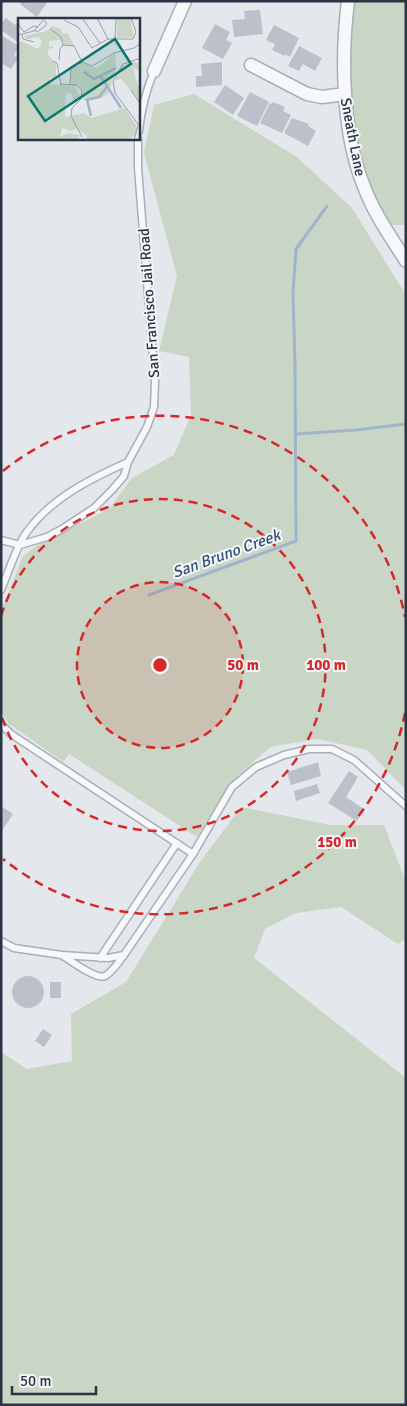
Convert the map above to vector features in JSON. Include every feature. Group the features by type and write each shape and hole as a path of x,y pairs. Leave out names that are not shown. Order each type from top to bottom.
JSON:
{"street":[{"path":"154,71 185,1"},
{"name":"Sneath Lane","path":"348,1 344,58 345,94 354,155 362,183 373,207 406,261"},
{"path":"251,65 307,94 322,97 345,94"}],"lane":[{"path":"140,116 154,71"},
{"name":"San Francisco Jail Road","path":"20,545 62,529 94,508 124,476 128,462 154,407 155,382 138,168 138,140"},
{"path":"1,590 26,534 45,511 90,479 128,462"},
{"path":"1,540 20,545"},
{"path":"1,724 11,734 193,854"},
{"path":"62,955 99,976 104,976 112,970 193,854 232,787 256,767 284,754 309,749 332,749 354,760 406,806"},
{"path":"100,958 177,843"},
{"path":"1,941 14,948 62,955 108,958 124,955"}],"green space":[{"path":"346,1 406,1 406,228 404,225 379,225 355,160 344,21"},
{"path":"194,94 297,157 352,208 406,295 406,790 367,750 318,739 270,747 231,782 197,837 69,754 63,762 8,723 1,711 1,611 23,556 38,545 109,509 132,478 174,455 191,415 189,357 159,351 177,276 144,153 154,105"},
{"path":"241,807 331,825 384,825 406,882 406,939 398,944 341,907 296,913 265,929 254,958 406,1078 406,1405 1,1405 1,1052 27,1069 72,1061 71,1014 126,982 200,862"}],"building":[{"path":"22,1 48,1 37,17 20,4"},
{"path":"260,10 263,34 234,37 232,20 245,19 244,11"},
{"path":"6,18 15,25 18,22 18,42 1,30 1,23"},
{"path":"215,24 230,32 226,40 232,43 223,59 202,48"},
{"path":"274,25 299,38 290,57 272,50 275,44 266,40"},
{"path":"1,35 18,45 14,55 18,58 11,69 1,63"},
{"path":"299,46 322,58 315,71 303,64 299,71 288,66"},
{"path":"222,62 222,85 196,87 196,76 202,76 201,64"},
{"path":"225,85 244,98 233,115 214,102"},
{"path":"250,92 269,102 257,126 237,116"},
{"path":"273,102 285,107 283,111 291,115 282,133 260,123 270,103 272,104"},
{"path":"292,118 309,124 308,126 316,131 308,146 284,133"},
{"path":"318,762 321,776 291,785 287,772"},
{"path":"349,771 358,777 346,797 364,809 357,821 328,803"},
{"path":"317,784 320,793 296,801 294,791"},
{"path":"1,806 13,814 1,832"},
{"path":"28,976 34,977 39,981 43,986 43,998 39,1003 34,1007 28,1008 22,1007 17,1003 13,998 12,992 13,986 17,981 22,977"},
{"path":"50,982 61,982 61,998 50,998"},
{"path":"43,1029 52,1035 44,1047 35,1041"}],"waterway":[{"name":"San Bruno Creek","path":"149,595 296,541 293,293 296,249 327,206"},
{"name":"San Bruno Creek","path":"296,434 406,424"}]}
